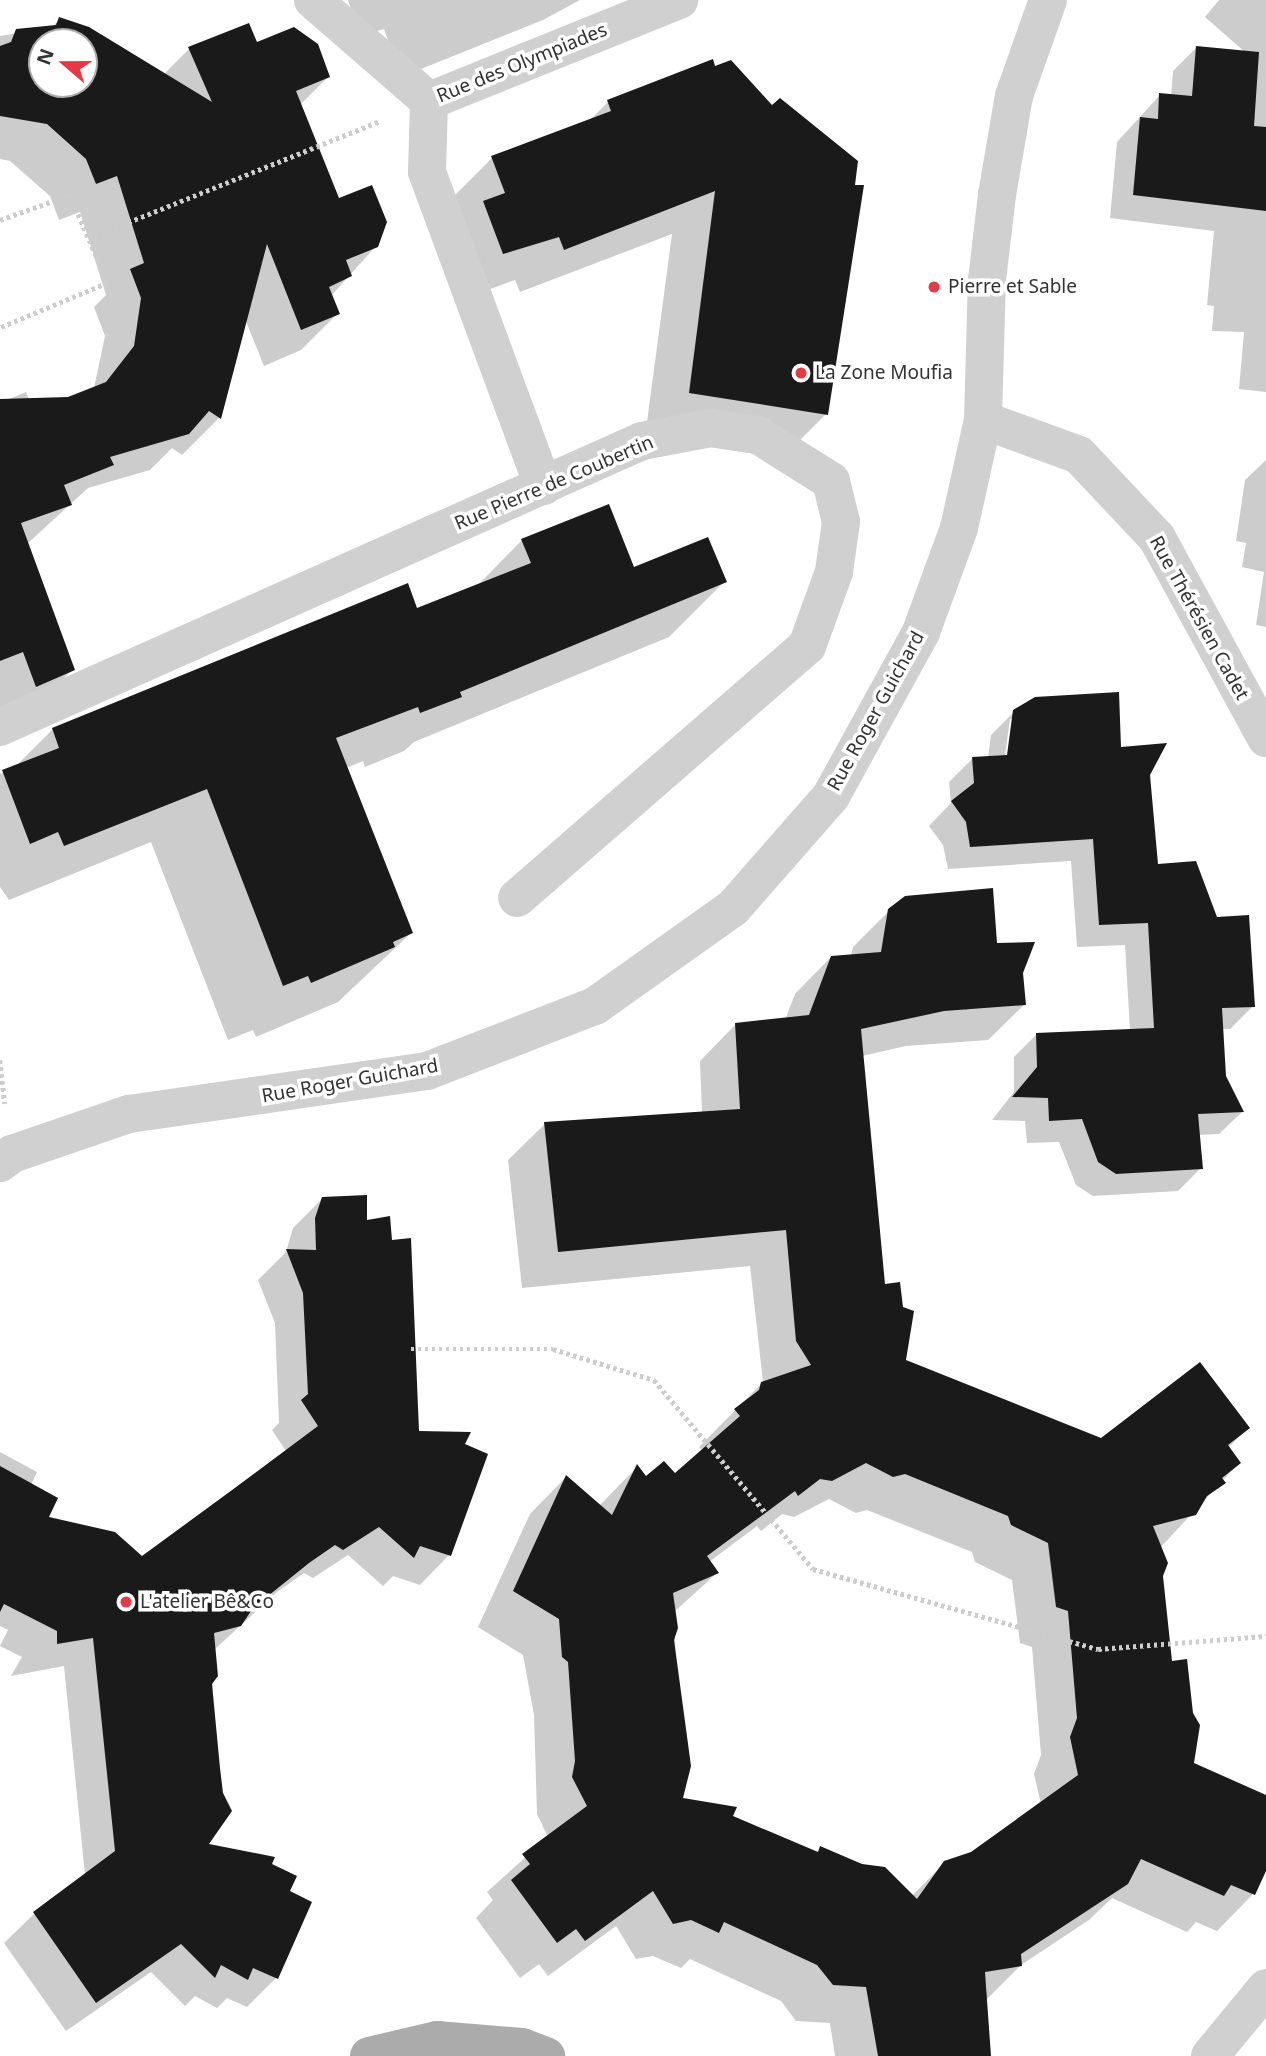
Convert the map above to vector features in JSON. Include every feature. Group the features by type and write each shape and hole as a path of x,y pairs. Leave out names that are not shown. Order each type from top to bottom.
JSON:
{"main road":[{"path":"369,2056 437,2040 522,2047 546,2056"}],"street":[{"name":"Rue des Olympiades","path":"313,0 429,101 679,0"},
{"name":"Rue Roger Guichard","path":"0,1163 12,1154 129,1114 427,1071 595,1006 733,908 831,796 921,632 959,528 983,420 987,280 1013,96 1048,0"},
{"path":"429,101 427,172 543,486"},
{"name":"Rue Thérésien Cadet","path":"983,420 1079,455 1157,538 1266,738"},
{"name":"Rue Pierre de Coubertin","path":"0,727 642,441 711,428 758,435 831,481 841,522 834,572 807,646 517,898"},
{"path":"1210,2056 1266,1988"}],"path":[{"path":"89,238 429,101"},
{"path":"0,220 70,195 108,283 0,328"},
{"path":"411,1349 552,1349 654,1380 813,1569 1098,1648 1266,1636"}],"building":[{"path":"59,17 91,28 28,28 28,98 98,98 98,32 212,102 188,47 249,23 257,42 294,27 318,44 330,77 296,91 339,198 372,185 387,222 378,247 346,260 352,276 329,287 340,314 301,330 267,244 221,419 209,411 189,434 110,457 114,465 64,485 72,505 21,523 75,670 36,687 23,652 0,661 0,399 68,397 106,382 134,346 141,298 130,269 144,263 117,176 96,184 86,159 47,124 0,116 0,46 11,42 16,29 56,25"},
{"path":"1196,46 1259,52 1254,126 1266,127 1266,211 1133,195 1140,117 1158,119 1159,93 1192,96"},
{"path":"713,59 715,66 731,60 772,105 780,98 858,161 855,185 864,185 828,415 689,393 715,191 564,250 559,237 503,254 483,201 505,193 491,156 611,111 607,100"},
{"path":"609,504 634,567 708,537 727,582 460,692 462,697 420,713 418,707 336,738 413,933 393,942 395,947 311,983 308,976 283,986 207,789 64,846 58,832 30,844 2,770 59,748 52,728 408,583 417,608 531,563 521,539"},
{"path":"1119,692 1121,747 1167,743 1150,775 1158,864 1196,861 1217,917 1249,915 1255,1007 1222,1008 1226,1076 1244,1112 1198,1114 1203,1169 1116,1174 1098,1162 1082,1119 1049,1121 1048,1098 1012,1097 1037,1067 1036,1033 1154,1028 1148,923 1099,925 1093,839 970,847 966,822 951,801 974,783 972,757 1007,755 1013,710 1035,697"},
{"path":"993,888 997,943 1035,942 1023,973 1026,1005 944,1011 861,1029 885,1284 900,1282 903,1307 914,1311 906,1360 1101,1438 1200,1362 1250,1428 1228,1445 1241,1463 1222,1478 1226,1483 1207,1496 1196,1515 1153,1526 1168,1563 1163,1576 1172,1661 1187,1659 1193,1713 1200,1725 1194,1763 1266,1795 1266,1871 1255,1895 1231,1885 1224,1896 1141,1859 1128,1884 1021,1954 1022,1966 985,1972 991,2056 878,2056 866,1987 833,1985 817,1965 724,1922 719,1933 691,1920 673,1924 653,1891 585,1941 576,1929 557,1943 511,1880 530,1864 522,1854 587,1806 572,1777 575,1761 568,1662 562,1657 559,1619 513,1591 566,1475 612,1515 637,1464 646,1476 664,1461 675,1473 740,1416 734,1409 759,1390 761,1382 811,1365 796,1341 786,1230 558,1252 544,1122 740,1109 735,1023 809,1015 831,956 881,952 888,909 905,896","holes":["866,1463 893,1477 905,1474 1008,1516 1011,1525 1048,1543 1056,1607 1068,1611 1077,1718 1070,1737 1078,1775 971,1852 944,1861 917,1899 885,1867 862,1864 820,1846 818,1852 733,1816 737,1807 683,1798 691,1766 674,1640 678,1628 673,1593 719,1573 707,1556 795,1491 798,1496 820,1479 832,1481"]},
{"path":"367,1195 367,1220 390,1216 392,1240 411,1238 419,1431 471,1432 465,1444 488,1454 451,1556 420,1546 414,1558 379,1527 343,1550 335,1545 309,1563 253,1608 241,1626 214,1633 218,1676 212,1684 220,1768 223,1793 232,1811 209,1844 275,1857 272,1864 297,1876 290,1891 312,1902 278,1979 253,1968 248,1980 221,1965 215,1978 181,1944 96,2003 33,1912 115,1851 93,1638 57,1644 57,1631 4,1604 0,1612 0,1466 58,1498 49,1517 115,1532 142,1556 228,1493 318,1426 301,1400 308,1394 303,1293 286,1249 316,1250 315,1218 322,1197"}],"place":[{"name":"Pierre et Sable","path":"934,287"},
{"name":"La Zone Moufia","path":"801,373"},
{"name":"L'atelier Bê&Co","path":"126,1602"}]}
